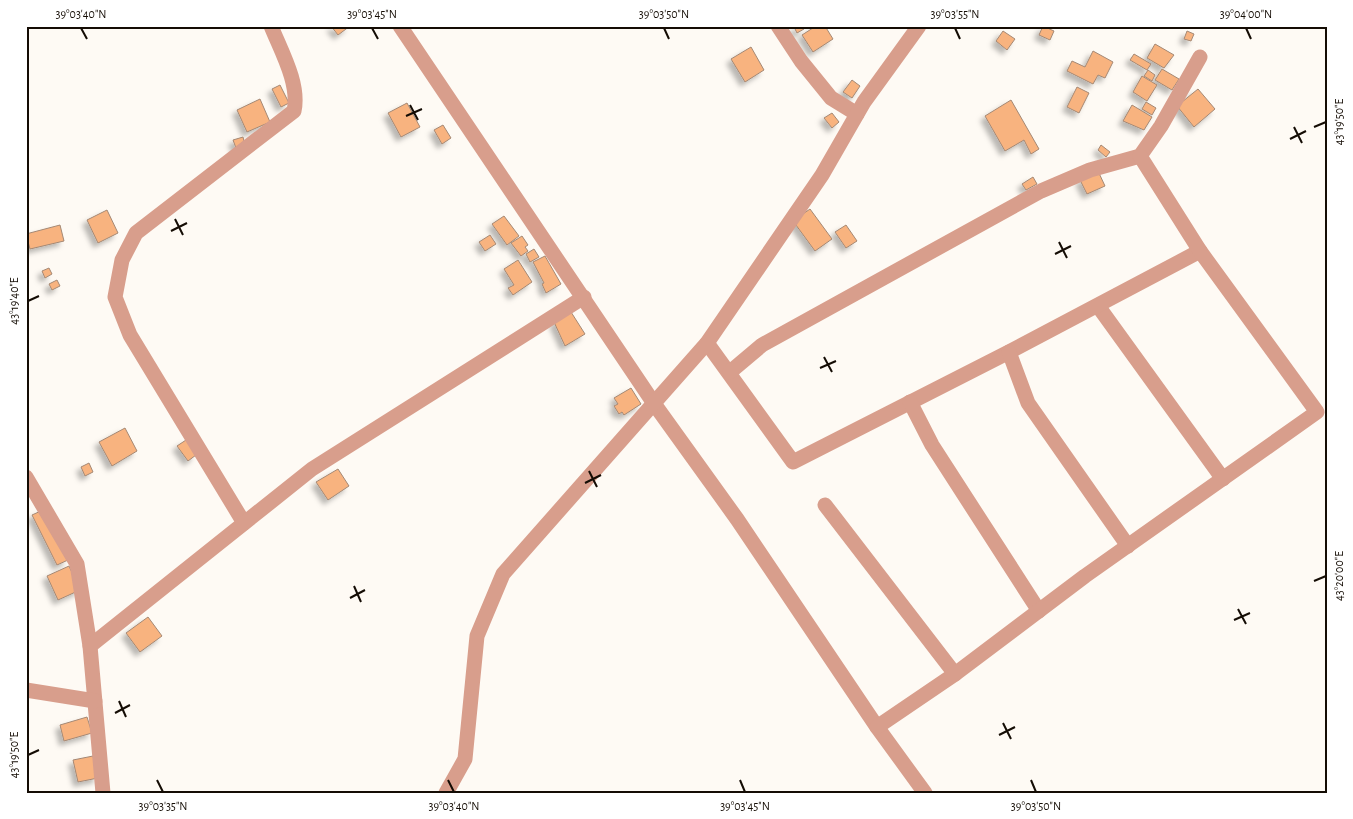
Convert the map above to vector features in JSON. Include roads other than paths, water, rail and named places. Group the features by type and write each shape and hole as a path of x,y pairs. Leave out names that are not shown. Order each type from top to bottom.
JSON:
{"street":[{"path":"244,523 130,335 115,297 122,260 136,233 294,111 296,100 289,71 271,26"},
{"path":"400,26 584,297 659,400 737,519 882,725 926,793"},
{"path":"778,26 800,61 831,98 857,114"},
{"path":"446,793 465,759 477,636 503,574 708,343 822,175 857,114 919,26"},
{"path":"730,372 762,345 1041,191 1090,170 1140,156 1161,126 1200,57"},
{"path":"882,725 955,674 1128,546 1317,412 1200,252 1140,156"},
{"path":"708,343 793,462 1200,252"},
{"path":"90,646 312,469 584,297"},
{"path":"1098,306 1223,479"},
{"path":"1009,352 1028,403 1128,546"},
{"path":"910,402 932,445 1039,611"},
{"path":"26,477 77,564 90,646 103,793"},
{"path":"826,505 955,674"},
{"path":"26,690 95,702"}]}
